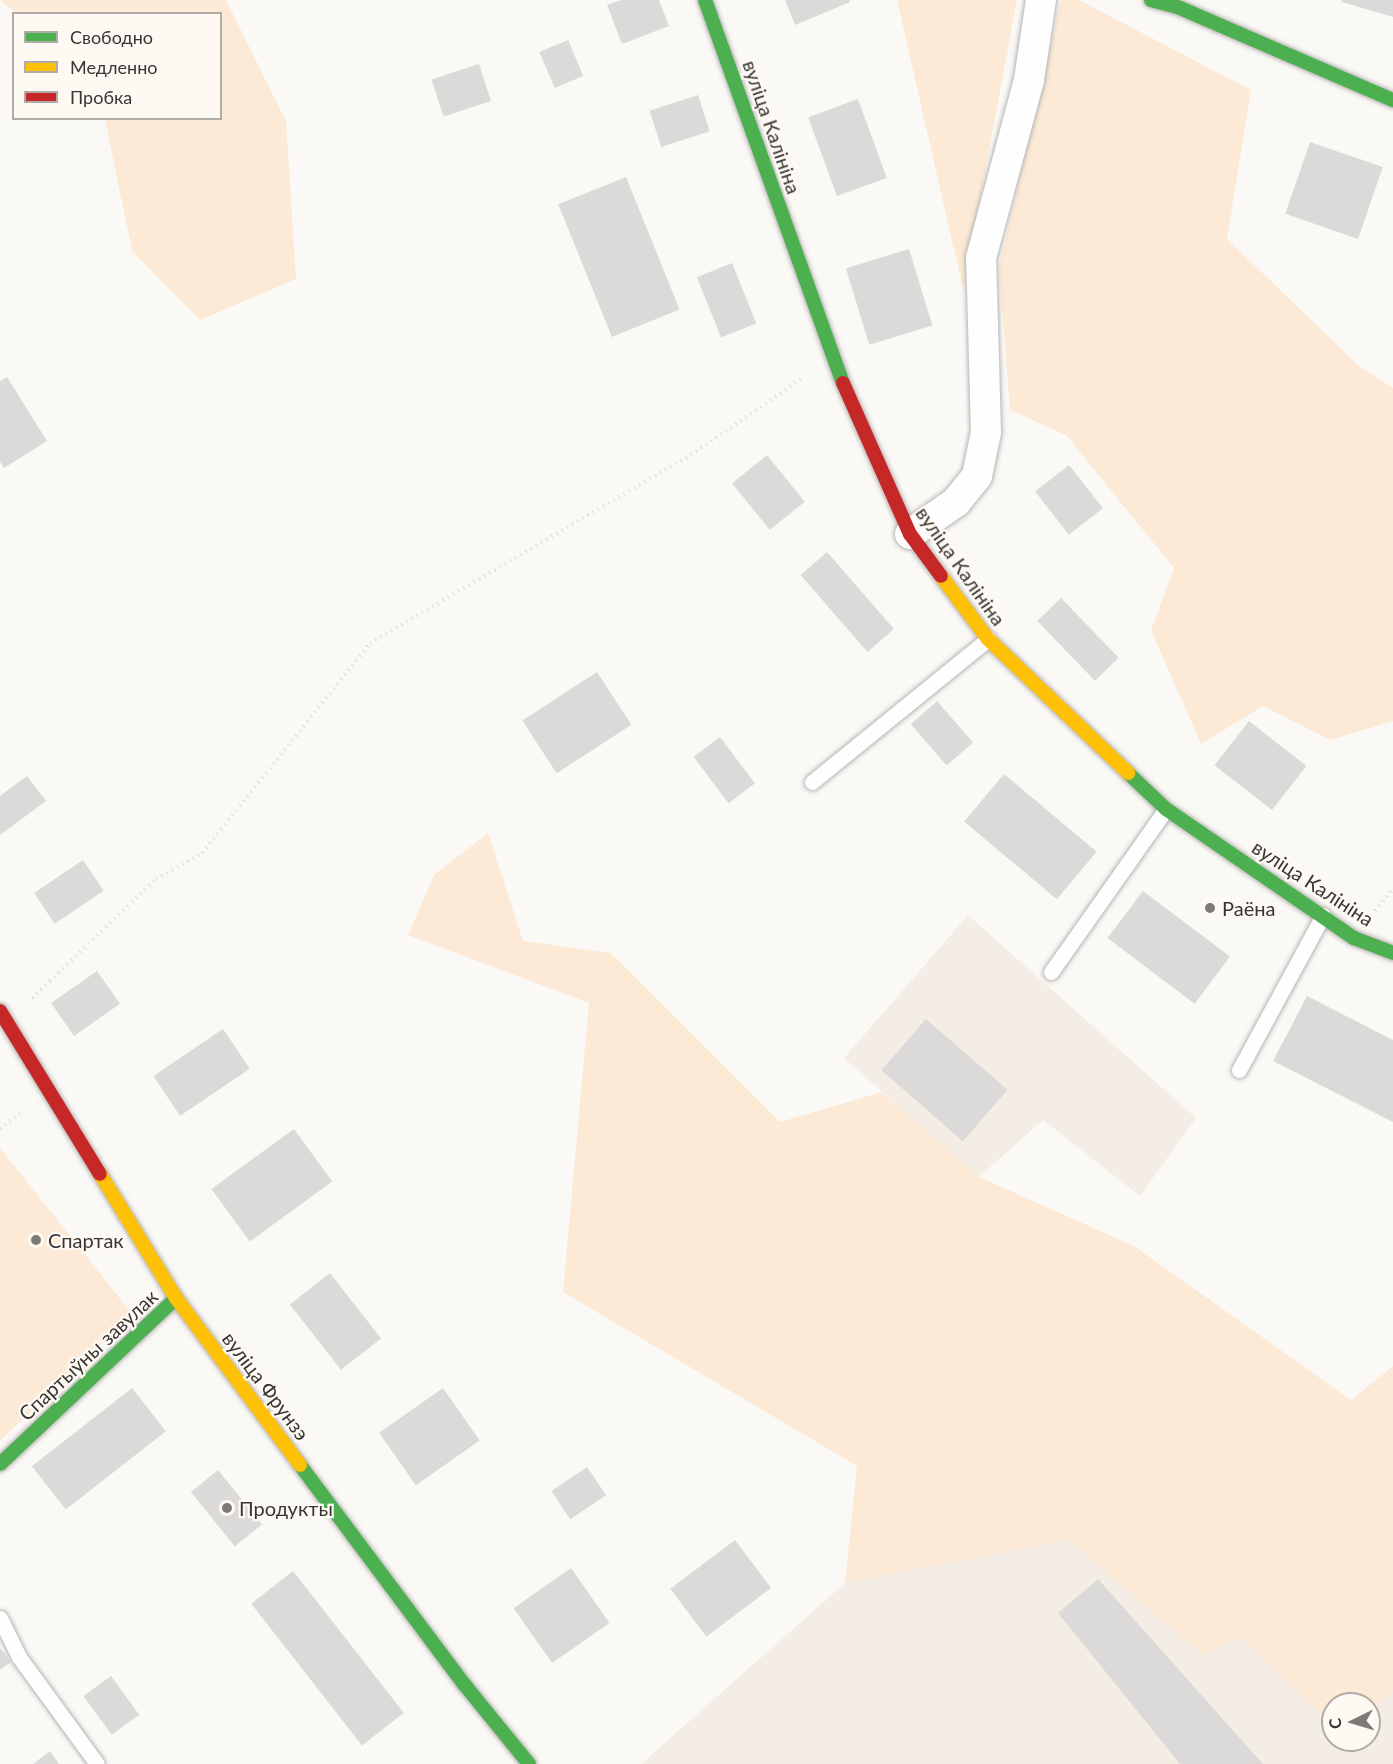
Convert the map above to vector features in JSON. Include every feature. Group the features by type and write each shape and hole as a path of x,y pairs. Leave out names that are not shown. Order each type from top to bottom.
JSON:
{"street":[{"name":"вуліца Калініна","path":"705,0 832,358 910,534 988,639 1166,808 1354,938 1393,953"},
{"path":"910,534 957,502 977,476 986,432 981,258 1029,80 1041,0"},
{"path":"1151,0 1180,8 1393,100"},
{"name":"вуліца Фрунзэ","path":"3,1016 176,1298 464,1684 529,1764"},
{"name":"Спартыўны завулак","path":"0,1464 176,1298"}],"lane":[{"path":"812,782 988,639"},
{"path":"1051,972 1166,808"},
{"path":"1239,1070 1323,915"},
{"path":"0,1618 19,1657 97,1764"}],"path":[{"path":"3,1016 156,879 202,854 369,643 691,455 832,358"}],"shaded area":[{"path":"0,0 226,0 286,121 296,279 200,320 132,251 105,120 222,120 222,12 15,12"},
{"path":"897,0 1017,0 963,289"},
{"path":"1061,0 1079,0 1251,90 1227,239 1358,365 1393,388 1393,721 1330,740 1263,706 1201,744 1151,630 1174,568 1066,435 1010,410 999,267"},
{"path":"488,833 523,941 611,953 780,1122 882,1092 979,1177 1134,1246 1351,1400 1393,1366 1393,1691 1381,1701 1381,1692 1321,1692 1321,1715 1242,1637 1203,1655 1068,1540 845,1583 857,1466 563,1292 589,1003 408,935 434,875"},
{"path":"968,915 1196,1118 1140,1196 1043,1120 979,1177 844,1058"},
{"name":"Спартак","path":"0,1148 133,1315 0,1441"},
{"path":"1068,1540 1203,1655 1242,1637 1321,1715 1321,1752 1381,1752 1381,1701 1393,1691 1393,1764 641,1764 845,1583"}],"building":[{"path":"621,0 659,0 669,26 622,44 607,5"},
{"path":"785,0 849,0 850,2 795,25"},
{"path":"1342,0 1393,0 1393,17 1342,2"},
{"path":"568,40 583,76 555,88 539,52"},
{"path":"479,64 491,101 443,117 431,79"},
{"path":"698,95 710,131 661,147 649,111"},
{"path":"858,99 887,178 837,196 808,117"},
{"path":"1310,142 1383,167 1358,239 1285,214"},
{"path":"626,177 680,310 612,337 558,204"},
{"path":"909,249 932,326 869,345 846,268"},
{"path":"732,263 756,323 721,338 697,277"},
{"path":"7,377 47,441 4,468 0,462 0,381"},
{"path":"767,455 805,502 770,530 732,483"},
{"path":"1069,465 1103,508 1069,535 1035,491"},
{"path":"827,552 894,629 868,652 801,575"},
{"path":"1061,598 1119,658 1095,681 1037,621"},
{"path":"597,672 631,725 557,773 522,720"},
{"path":"937,701 973,743 947,765 911,724"},
{"path":"1249,721 1307,766 1272,810 1215,765"},
{"path":"720,737 755,783 729,803 694,757"},
{"path":"1004,774 1097,852 1057,899 964,821"},
{"path":"27,776 46,801 0,835 0,796"},
{"path":"83,860 104,891 55,924 34,893"},
{"path":"1143,891 1230,957 1195,1004 1107,938"},
{"path":"97,971 120,1004 74,1036 51,1003"},
{"path":"1307,996 1393,1040 1393,1122 1273,1061"},
{"path":"926,1019 1008,1090 963,1141 881,1070"},
{"path":"223,1029 250,1069 180,1116 153,1076"},
{"path":"294,1129 332,1182 250,1242 211,1189"},
{"path":"330,1273 381,1338 341,1370 290,1304"},
{"path":"132,1388 166,1431 66,1510 32,1466"},
{"path":"443,1388 480,1440 416,1485 379,1433"},
{"path":"587,1467 606,1495 570,1519 551,1491"},
{"name":"Продукты","path":"218,1470 262,1524 235,1546 191,1492"},
{"path":"735,1540 771,1588 706,1637 670,1589"},
{"path":"571,1568 609,1623 552,1663 514,1608"},
{"path":"293,1571 404,1713 362,1745 251,1604"},
{"path":"1098,1579 1263,1764 1180,1764 1058,1613"},
{"path":"0,1648 11,1662 0,1670"},
{"path":"111,1676 139,1715 112,1735 83,1696"},
{"path":"50,1751 59,1764 33,1764"}],"traffic: fast":[{"path":"705,0 843,383"},
{"path":"1151,0 1180,8 1393,100"},
{"path":"1128,773 1166,809 1354,938 1393,953"},
{"path":"0,1464 176,1298"},
{"path":"300,1465 464,1684 529,1764"}],"traffic: slow":[{"path":"941,576 988,639 1128,773"},
{"path":"100,1174 176,1298 300,1465"}],"traffic: jam":[{"path":"843,383 910,534 941,576"},
{"path":"0,1011 100,1174"}],"place":[{"name":"Раёна","path":"1210,908"},
{"name":"Спартак","path":"36,1240"},
{"name":"Продукты","path":"227,1508"}]}
